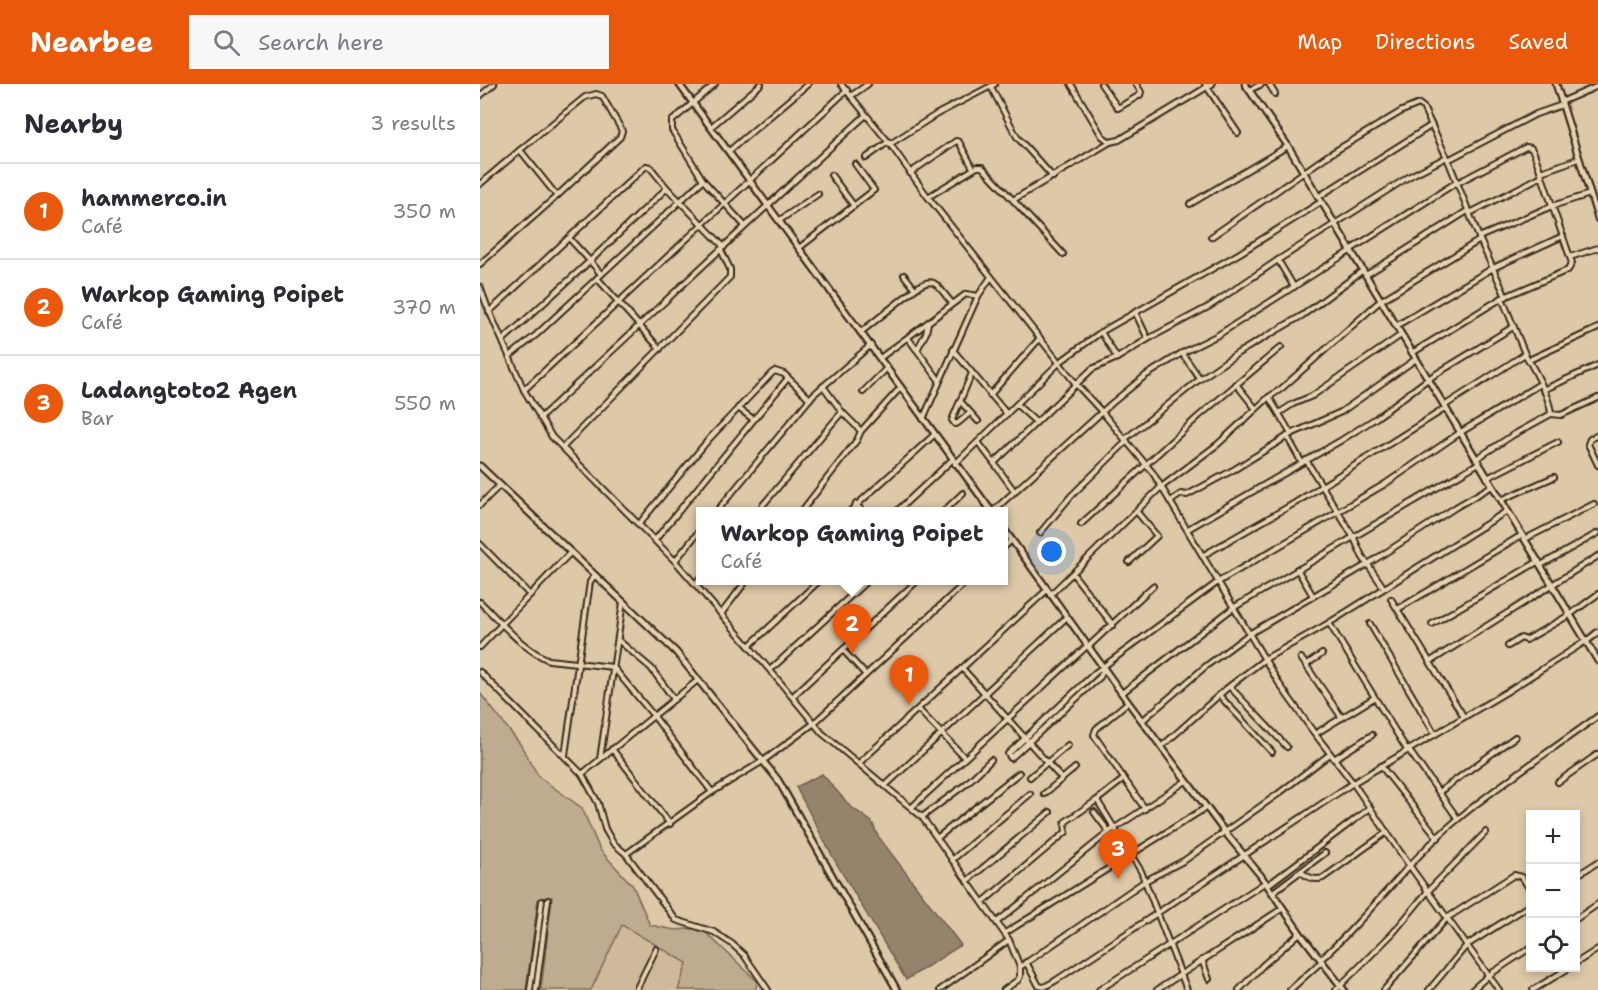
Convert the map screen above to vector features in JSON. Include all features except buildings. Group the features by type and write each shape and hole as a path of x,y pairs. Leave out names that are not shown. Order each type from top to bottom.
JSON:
{"street":[{"path":"480,96 494,84"},
{"path":"680,84 988,507"},
{"path":"715,84 672,121 672,130 703,180 746,226"},
{"path":"711,127 761,84"},
{"path":"729,151 808,84"},
{"path":"841,84 1076,384 1126,440 1155,477 1249,634 1315,734 1353,783 1499,990"},
{"path":"851,96 868,84"},
{"path":"1071,84 1102,136 1110,142"},
{"path":"1101,84 1118,108 1140,95 1141,92 1136,84"},
{"path":"1245,84 1288,146 1598,661"},
{"path":"1249,90 1262,84"},
{"path":"1269,84 1275,94"},
{"path":"1556,84 1598,219"},
{"path":"866,158 937,114 993,85 1017,137 1053,177"},
{"path":"1013,200 1110,142 1119,140 1208,85 1238,133"},
{"path":"994,464 1098,365 1117,358 1210,306 1427,166 1447,159 1598,86"},
{"path":"524,390 847,90"},
{"path":"480,184 585,97 596,94 602,96 621,127 620,137 480,264"},
{"path":"1211,237 1303,172 1402,111 1419,104 1424,107 1447,159 1493,268 1513,327 1543,390 1551,414"},
{"path":"540,418 866,115"},
{"path":"902,507 978,442 1060,362 1101,332 1240,253 1432,125"},
{"path":"910,173 956,141 959,142 973,168"},
{"path":"1191,204 1288,146"},
{"path":"998,507 1145,376 1182,353 1218,335 1457,183 1526,147 1533,150 1572,265 1568,270 1504,298 1412,353"},
{"path":"520,150 557,196"},
{"path":"1040,532 1071,496 1126,440 1200,379 1238,353 1303,315 1364,273 1469,211 1541,174 1578,159"},
{"path":"800,248 874,190 855,164"},
{"path":"489,312 645,166 650,167 722,249 730,269 730,277 563,447"},
{"path":"928,197 973,168 982,168 1063,254"},
{"path":"831,175 854,206"},
{"path":"510,356 703,180"},
{"path":"503,340 667,188"},
{"path":"780,220 818,194"},
{"path":"859,763 1048,592 1073,574 1160,488 1218,444 1380,301 1479,239 1552,206 1590,194"},
{"path":"1396,326 1493,268 1563,236"},
{"path":"569,238 602,274"},
{"path":"1570,257 1598,248"},
{"path":"1278,260 1294,287"},
{"path":"904,275 915,289"},
{"path":"923,419 952,350 978,296 991,277"},
{"path":"597,278 660,348"},
{"path":"861,332 924,282 934,283 952,303"},
{"path":"480,287 524,390 552,436 675,561 770,670 813,724 912,807 937,838 1009,940 1020,967 1018,980 1004,990"},
{"path":"880,358 966,294 978,296"},
{"path":"1135,312 1148,339"},
{"path":"917,350 926,333 928,323"},
{"path":"1188,530 1376,418 1428,379 1513,327"},
{"path":"1529,360 1598,328"},
{"path":"1101,332 1117,358"},
{"path":"1279,413 1312,396 1401,335"},
{"path":"908,338 940,381"},
{"path":"990,395 1040,338"},
{"path":"720,507 810,399 870,345"},
{"path":"1081,524 1236,384 1281,347"},
{"path":"952,350 1007,414"},
{"path":"1182,353 1200,379"},
{"path":"1202,556 1322,486 1525,354"},
{"path":"1171,501 1235,469 1289,435 1341,411 1416,358"},
{"path":"1543,390 1598,365"},
{"path":"863,392 887,368"},
{"path":"639,524 690,460 772,373 779,371 810,399"},
{"path":"970,413 958,423 952,420 972,373"},
{"path":"655,540 788,378"},
{"path":"1236,384 1256,409"},
{"path":"1027,741 1008,754 1011,758 1096,672 1218,582 1385,484 1461,432 1540,384"},
{"path":"823,387 842,412 861,431"},
{"path":"805,507 857,440 861,431 901,387"},
{"path":"1269,397 1304,461 1322,486 1384,588"},
{"path":"1122,693 1233,608 1297,568 1354,538 1477,461 1513,435 1551,414 1561,415 1598,398"},
{"path":"960,401 978,421"},
{"path":"1017,405 1036,423"},
{"path":"738,408 753,419"},
{"path":"761,507 842,412"},
{"path":"853,507 934,435"},
{"path":"1598,435 1590,439 1588,444 1598,465"},
{"path":"978,442 1015,492"},
{"path":"1487,478 1558,442"},
{"path":"480,466 676,652 763,760 778,780 897,990"},
{"path":"1501,500 1554,477"},
{"path":"480,505 500,485"},
{"path":"1142,721 1206,666 1249,634 1368,564 1492,486"},
{"path":"948,507 963,493"},
{"path":"1398,609 1524,537 1594,504"},
{"path":"1161,747 1219,695 1265,659 1329,623 1507,511"},
{"path":"1129,562 1157,536 1137,512"},
{"path":"1432,624 1598,533"},
{"path":"1008,534 1186,781 1267,883 1340,989 1394,933 1428,891 1486,832"},
{"path":"675,561 696,535"},
{"path":"1008,544 1012,540"},
{"path":"480,544 530,595"},
{"path":"480,647 571,552"},
{"path":"1431,661 1598,556"},
{"path":"1297,568 1313,596"},
{"path":"1073,574 1113,625"},
{"path":"565,756 590,582 595,575"},
{"path":"721,614 743,585"},
{"path":"749,646 814,585"},
{"path":"770,670 863,585"},
{"path":"792,697 913,585"},
{"path":"626,854 712,792 763,760 813,724 963,585"},
{"path":"912,807 1153,586"},
{"path":"1508,646 1521,638 1526,640 1571,614 1598,594"},
{"path":"1391,599 1464,717"},
{"path":"480,602 530,650 540,656 549,660 613,667 712,792"},
{"path":"600,759 623,602"},
{"path":"886,785 1067,617"},
{"path":"1329,623 1408,750 1458,819"},
{"path":"1370,624 1435,734"},
{"path":"1026,962 1039,986 1044,987 1353,783 1464,717 1598,632"},
{"path":"618,640 651,668 674,699"},
{"path":"843,650 866,675"},
{"path":"1306,665 1322,654"},
{"path":"1301,658 1342,718"},
{"path":"962,668 1062,779"},
{"path":"480,672 582,774 598,803 604,829 613,843 626,854 676,920 714,932 732,944 744,955 768,990"},
{"path":"582,774 698,680"},
{"path":"1230,686 1287,747"},
{"path":"1219,695 1272,752"},
{"path":"1315,734 1374,698"},
{"path":"1128,702 1094,733 1145,808"},
{"path":"918,708 964,758"},
{"path":"1290,990 1358,924 1409,865 1458,819 1598,716"},
{"path":"1334,759 1372,735"},
{"path":"1439,792 1515,737"},
{"path":"1030,777 1068,745"},
{"path":"612,749 670,824"},
{"path":"1020,967 1146,881 1185,860 1278,795 1330,754"},
{"path":"1558,782 1598,754"},
{"path":"922,818 966,784 991,760"},
{"path":"1381,766 1438,838"},
{"path":"1044,794 1075,768"},
{"path":"937,838 1019,773"},
{"path":"983,902 1066,832 1065,822 1124,779"},
{"path":"997,922 1114,828 1186,781"},
{"path":"952,860 1030,794"},
{"path":"1097,800 1146,881 1187,990"},
{"path":"1005,933 1207,807"},
{"path":"1099,990 1267,883 1370,808"},
{"path":"967,881 1050,812"},
{"path":"1094,812 1109,832"},
{"path":"1300,872 1309,878 1318,880 1323,878 1387,832"},
{"path":"1273,892 1325,853"},
{"path":"1580,873 1598,862"},
{"path":"1384,990 1447,918 1514,875 1522,877 1526,884"},
{"path":"536,990 548,900"},
{"path":"530,990 542,901"},
{"path":"1577,918 1598,904"},
{"path":"1156,990 1283,908"},
{"path":"1429,990 1467,945 1526,908"},
{"path":"1239,990 1263,965 1300,933"},
{"path":"940,990 1009,940"},
{"path":"636,990 656,949"},
{"path":"1580,960 1598,949"},
{"path":"1472,990 1489,975 1526,951"},
{"path":"1202,960 1209,979"},
{"path":"1533,990 1562,972"}],"shaded area":[{"path":"480,693 520,744 539,777 582,808 600,850 633,886 650,925 675,930 701,928 758,982 755,990 678,990 687,963 622,925 591,990 541,990 552,897 538,900 526,990 480,990"},
{"path":"822,774 850,806 872,822 878,836 961,945 906,980 835,861 796,787"},
{"path":"622,924 692,960 678,990 591,990"}],"place":[{"name":"Warkop Gaming Poipet","path":"852,654"},
{"name":"hammerco.in","path":"909,705"},
{"name":"Ladangtoto2 Agen","path":"1118,879"}]}
